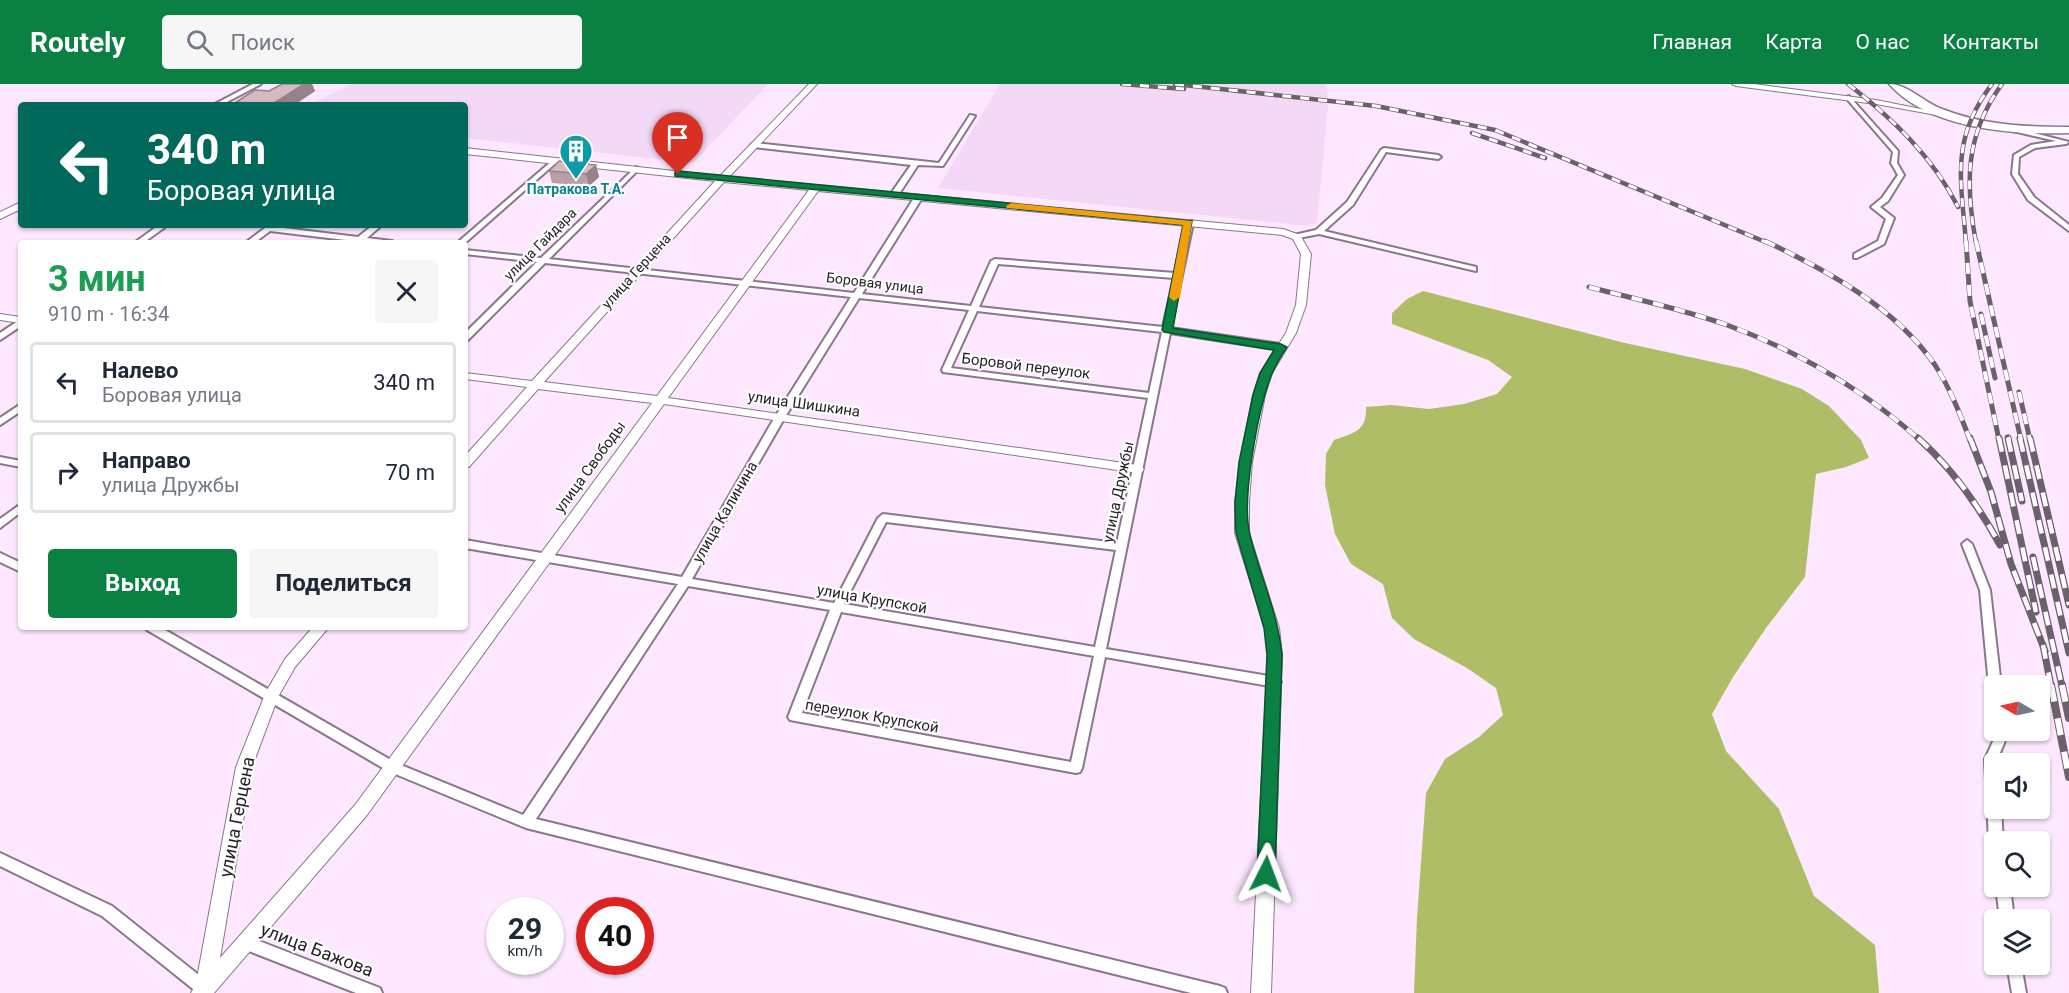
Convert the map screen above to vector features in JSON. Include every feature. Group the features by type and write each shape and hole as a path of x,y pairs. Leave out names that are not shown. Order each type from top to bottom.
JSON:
{"main road":[{"path":"1897,86 1920,104 1948,115 2012,130 2069,130"}],"street":[{"path":"222,102 258,84"},
{"name":"улица Герцена","path":"468,461 635,271 720,179 813,84"},
{"path":"1736,84 1849,98 1948,115"},
{"path":"1876,102 1905,100 1897,86"},
{"path":"1849,98 1896,152 1894,164 1901,175 1885,199 1875,207 1890,218 1881,242 1857,256"},
{"path":"754,145 941,165 972,116"},
{"path":"2012,130 2068,143"},
{"path":"2068,143 2032,146 2016,156 2016,174 2031,198 2069,229"},
{"path":"1318,232 1350,203 1384,150 1438,157"},
{"path":"468,153 1283,232 1297,237 1318,232 1473,269"},
{"path":"463,240 555,161"},
{"path":"894,195 916,163"},
{"name":"улица Гайдара","path":"468,335 636,170"},
{"name":"улица Свободы","path":"203,991 361,810 815,188"},
{"name":"улица Калинина","path":"526,822 684,583 780,417 918,198"},
{"path":"0,216 18,207"},
{"name":"улица Дружбы","path":"1076,768 1189,223"},
{"path":"142,240 160,228"},
{"path":"253,240 271,228"},
{"path":"278,228 352,240"},
{"path":"359,240 374,228"},
{"path":"1261,993 1275,682 1272,628 1242,533 1242,502 1246,462 1259,395 1266,373 1291,333 1302,305 1306,254 1297,237"},
{"name":"Боровая улица","path":"468,252 747,281 1167,330 1281,347"},
{"name":"Боровой переулок","path":"1154,396 946,370 995,261 1179,276"},
{"path":"0,317 18,320"},
{"path":"0,337 18,323"},
{"name":"улица Шишкина","path":"468,376 660,400 1138,469"},
{"path":"0,422 18,409"},
{"path":"0,460 18,463"},
{"path":"0,524 18,509"},
{"name":"переулок Крупской","path":"1076,768 794,717 837,608 883,518 1121,547"},
{"path":"1967,544 1985,590 1994,675"},
{"name":"улица Крупской","path":"468,545 1275,682"},
{"path":"0,557 18,566"},
{"path":"165,630 392,767 526,822 1220,993"},
{"name":"улица Герцена","path":"203,991 244,767 271,696 290,663 319,630"},
{"path":"1995,831 1990,759 1999,741"},
{"path":"0,859 107,911 203,991"},
{"name":"улица Бажова","path":"246,943 375,993"},
{"path":"2016,975 2019,993"}],"shaded area":[{"path":"352,84 768,84 693,163 468,138 468,102 315,102"},
{"path":"1000,84 1327,84 1328,106 1317,223 1308,226 938,188"}],"green space":[{"path":"1423,291 1625,343 1745,369 1802,389 1829,406 1861,440 1869,458 1846,467 1816,474 1805,577 1766,628 1733,677 1712,714 1726,751 1779,809 1814,896 1875,945 1879,993 1414,993 1426,793 1445,759 1479,737 1503,715 1496,688 1467,668 1414,639 1392,618 1383,584 1351,564 1335,534 1325,485 1326,454 1334,440 1353,433 1362,426 1366,407 1391,405 1429,409 1464,404 1497,394 1512,377 1488,360 1392,324 1392,313 1407,299"}],"building":[{"path":"282,84 304,84 276,102 236,102 255,90 269,91"},
{"path":"559,161 596,165 586,174 549,171"}],"railway":[{"path":"1122,84 1184,89"},
{"path":"1175,84 1376,106 1495,130 1768,243"},
{"path":"1848,84 1896,125 1924,155 1958,207"},
{"path":"1966,243 1961,160 1970,123 1992,84"},
{"path":"1976,243 1970,200 1971,160 1981,122 2002,84"},
{"path":"1472,133 1545,158"},
{"path":"1765,241 1812,264 1858,292 1900,325 1935,365 1954,401 1970,440"},
{"path":"1966,241 1970,301 1999,440"},
{"path":"1976,241 2021,440"},
{"path":"1589,287 1710,319 1779,347 1853,388 1920,440"},
{"path":"1981,314 1995,378"},
{"path":"2019,392 2030,440"},
{"path":"1918,438 1964,488 2000,545"},
{"path":"1970,438 1991,492 2011,564 2043,647"},
{"path":"1999,438 2036,612"},
{"path":"2008,438 2022,501"},
{"path":"2020,438 2069,653"},
{"path":"2030,438 2069,605"},
{"path":"2033,557 2062,686"},
{"path":"2043,647 2045,651"},
{"path":"2043,647 2051,686"},
{"path":"2051,685 2069,777"},
{"path":"2062,685 2069,718"}],"slow traffic":[{"path":"1011,206 1189,223 1174,297"}],"place":[{"name":"Патракова Т.А.","path":"576,180"}],"route":[{"path":"678,174 1189,223 1167,330 1281,347 1266,373 1259,395 1246,462 1242,502 1242,533 1249,560 1263,594 1272,628 1275,655 1266,874"}]}
